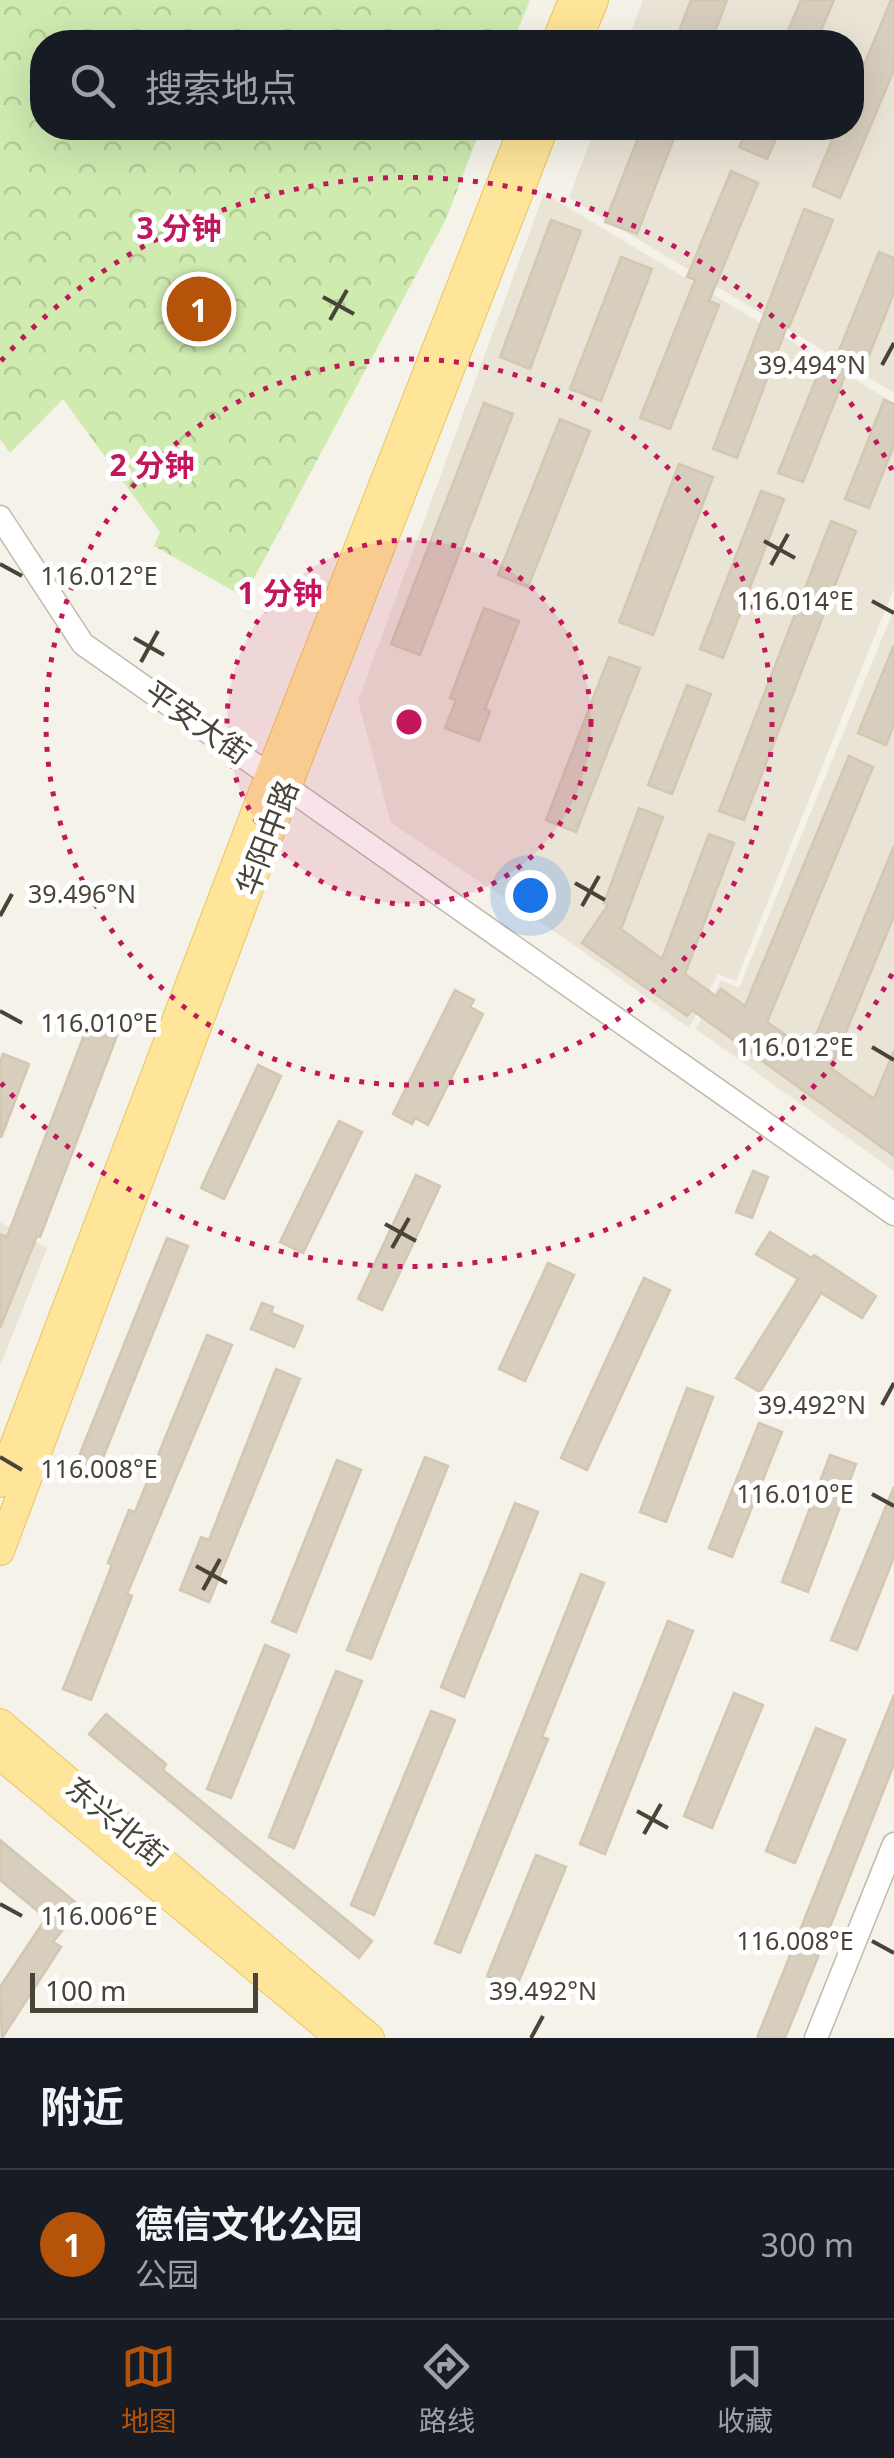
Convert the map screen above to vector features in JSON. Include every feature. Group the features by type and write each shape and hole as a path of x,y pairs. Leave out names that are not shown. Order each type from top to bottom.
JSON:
{"main road":[{"path":"561,30 572,0"},
{"path":"582,30 594,0"},
{"name":"华阳中路","path":"0,1551 279,780 519,140"},
{"name":"华阳中路","path":"0,1483 539,140"},
{"name":"东兴北街","path":"0,1724 370,2038"},
{"name":"东兴北街","path":"0,1755 340,2038"}],"street":[{"name":"平安大街","path":"0,517 84,644 894,1214"},
{"path":"816,2038 894,1844"}],"shaded area":[{"path":"643,0 894,0 894,393 569,198 591,140 864,140 864,30 632,30"},
{"path":"544,193 894,403 894,588 736,981 718,974 689,1028 567,940 391,823 358,701"},
{"path":"894,609 894,1171 696,1029 721,980 739,988"},
{"path":"0,1222 47,1248 0,1366"}],"green space":[{"path":"0,0 530,0 518,30 30,30 30,140 476,140 446,219 244,597 154,546 160,532 63,399 10,453 0,439"}],"building":[{"path":"691,0 727,0 716,30 680,30"},
{"path":"801,0 834,0 821,30 788,30"},
{"path":"894,0 894,70 840,198 813,186 832,140 864,140 864,65"},
{"path":"637,140 673,140 637,234 605,222"},
{"path":"742,140 776,140 767,159 739,147"},
{"path":"731,171 758,183 709,301 719,305 670,429 640,418 695,280 687,277"},
{"path":"804,209 833,220 787,326 737,458 713,449"},
{"path":"551,220 581,231 530,369 500,357"},
{"path":"879,252 894,258 894,293 864,368 850,363 803,482 778,473 822,364 832,368"},
{"path":"621,257 652,269 601,401 570,389"},
{"path":"884,400 894,404 894,445 869,508 845,499"},
{"path":"484,403 513,414 420,655 391,644"},
{"path":"560,419 590,431 528,587 498,575"},
{"path":"679,464 713,477 653,635 619,622"},
{"path":"761,491 784,499 723,658 700,649"},
{"path":"831,521 856,531 744,820 719,811"},
{"path":"484,608 519,621 485,709 490,711 479,741 445,728 456,700 450,698"},
{"path":"894,645 894,725 886,745 858,733"},
{"path":"609,657 640,668 576,832 546,820"},
{"path":"687,685 711,694 672,794 648,785"},
{"path":"849,756 873,767 767,1022 809,1052 894,846 894,916 831,1068 874,1099 894,1051 894,1156 692,1010 687,1016 582,943 608,905 604,903 639,808 663,817 621,929 662,959 709,834 734,843 685,974 716,996 721,989 745,1006"},
{"path":"455,990 474,1000 470,1007 483,1014 428,1125 415,1118 412,1124 393,1114"},
{"path":"89,1022 118,1033 40,1237 37,1236 0,1328 0,1234 7,1237"},
{"path":"3,1054 29,1064 1,1138 0,1063"},
{"path":"258,1065 281,1076 224,1199 201,1188"},
{"path":"339,1121 362,1132 303,1253 280,1242"},
{"path":"753,1171 768,1177 752,1218 736,1212"},
{"path":"416,1175 440,1186 382,1310 358,1299"},
{"path":"770,1232 812,1258 814,1255 876,1296 862,1318 821,1293 760,1392 736,1378 798,1279 756,1254"},
{"path":"167,1238 188,1246 94,1480 73,1471"},
{"path":"548,1263 574,1275 525,1381 499,1369"},
{"path":"644,1278 670,1290 587,1470 561,1458"},
{"path":"262,1303 273,1307 271,1313 303,1326 294,1347 251,1329"},
{"path":"207,1335 232,1345 127,1594 132,1596 91,1700 63,1689 112,1565 108,1563 129,1510 135,1512"},
{"path":"276,1369 300,1379 209,1602 180,1590 201,1537 209,1540"},
{"path":"687,1388 713,1397 666,1522 640,1512"},
{"path":"759,1423 782,1432 732,1557 709,1548"},
{"path":"830,1455 856,1464 808,1592 782,1582"},
{"path":"425,1457 448,1466 371,1659 347,1650"},
{"path":"337,1460 361,1470 296,1632 272,1622"},
{"path":"894,1487 894,1557 857,1650 831,1640"},
{"path":"515,1503 538,1512 464,1697 441,1687"},
{"path":"581,1574 604,1583 542,1737 548,1739 460,1953 435,1943"},
{"path":"668,1621 693,1631 605,1854 580,1844"},
{"path":"265,1645 289,1655 231,1798 207,1789"},
{"path":"336,1671 362,1681 294,1848 269,1837"},
{"path":"734,1693 763,1705 712,1828 684,1816"},
{"path":"894,1695 894,1764 818,1957 785,2038 757,2038"},
{"path":"431,1711 455,1720 374,1915 351,1905"},
{"path":"106,1714 166,1764 163,1770 372,1941 359,1958 89,1734"},
{"path":"816,1728 845,1740 795,1863 766,1851"},
{"path":"0,1840 81,1907 53,1942 61,1947 2,2038 0,1987 46,1918 0,1880"},
{"path":"536,1855 566,1867 516,1988 487,1976"}],"place":[{"name":"德信文化公园","path":"199,309"}]}
